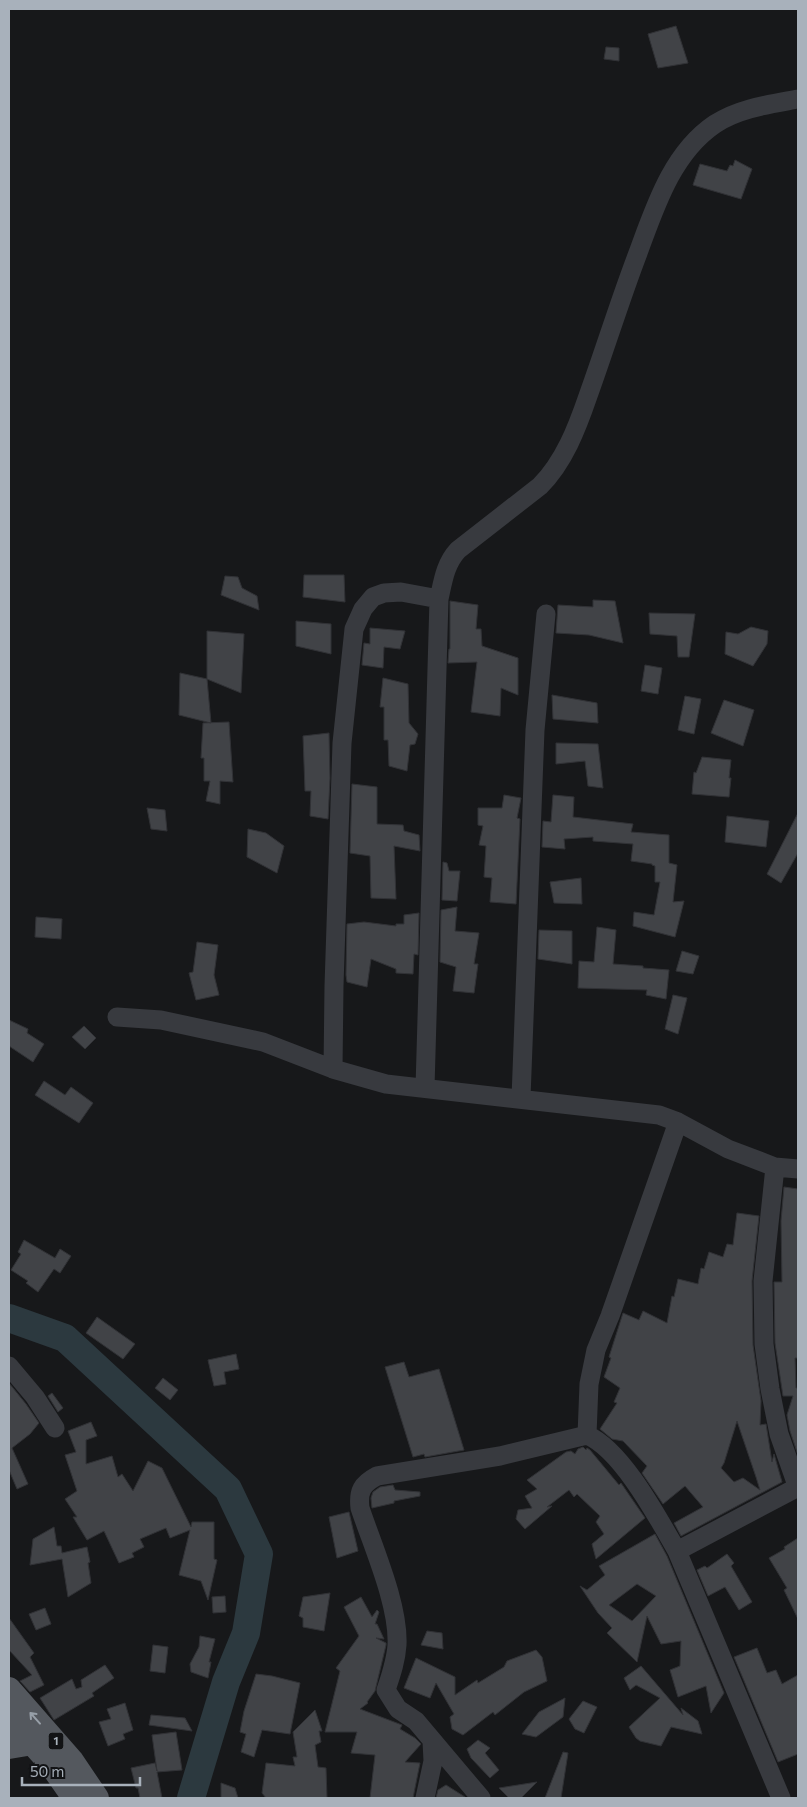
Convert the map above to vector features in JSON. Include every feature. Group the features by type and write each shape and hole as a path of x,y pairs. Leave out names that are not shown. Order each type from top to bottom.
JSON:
{"main road":[{"name":"1","path":"9,1689 43,1741 49,1762 74,1798"},
{"name":"1","path":"9,1717 72,1761 97,1798"},
{"path":"9,1747 43,1741"}],"street":[{"path":"425,1088 439,599 446,567 450,558 469,540 530,496 550,476 562,457 582,413 650,221 669,177 686,152 716,124 738,113 798,99"},
{"path":"333,1069 342,743 354,629 363,609 373,597 384,593 401,592 439,599"},
{"path":"521,1098 534,749 546,614"},
{"path":"117,1017 161,1020 264,1042 333,1069 386,1084 659,1115 678,1122 728,1149 775,1167 798,1170"},
{"path":"587,1435 588,1384 596,1350 610,1316 678,1122"},
{"path":"677,1551 798,1488 779,1434 770,1390 764,1344 763,1281 775,1167"},
{"path":"9,1366 35,1397 55,1428"},
{"path":"480,1798 416,1721 398,1709 386,1690 395,1664 397,1645 396,1623 392,1605 360,1508 359,1496 361,1487 377,1476 500,1456 587,1435 604,1445 616,1457 656,1515 677,1551 781,1798"},
{"path":"425,1798 433,1761 432,1741"}],"building":[{"path":"676,26 688,63 658,68 648,34"},
{"path":"606,47 619,48 619,61 604,59"},
{"path":"735,160 752,169 741,199 693,185 700,164 727,171 730,165 733,166"},
{"path":"304,575 344,575 345,602 303,597"},
{"path":"225,576 238,577 242,588 257,596 259,610 221,595"},
{"path":"593,600 615,601 623,643 589,635 556,633 558,605 593,607"},
{"path":"450,601 478,605 476,629 481,629 482,646 518,658 518,695 501,688 500,716 471,712 477,662 448,663 450,649"},
{"path":"649,613 695,614 689,657 678,657 677,636 650,634"},
{"path":"296,621 331,624 331,654 296,646"},
{"path":"751,627 768,631 767,644 753,666 725,654 726,632 738,634"},
{"path":"370,628 405,631 400,649 384,647 383,668 362,665 364,643 370,644"},
{"path":"207,631 244,634 241,693 207,679"},
{"path":"645,665 662,668 658,694 641,691"},
{"path":"180,673 207,679 211,723 179,715"},
{"path":"383,678 408,684 409,723 418,734 415,744 410,745 407,771 389,766 388,740 384,740 384,707 380,707"},
{"path":"552,695 597,703 598,723 553,719"},
{"path":"685,696 701,699 694,734 678,730"},
{"path":"724,700 754,710 743,746 711,733"},
{"path":"229,722 233,782 220,781 220,804 206,801 210,781 204,781 204,758 201,758 203,723"},
{"path":"329,733 330,778 328,819 310,816 311,791 305,791 303,736"},
{"path":"556,743 598,744 603,788 588,786 585,761 556,764"},
{"path":"702,757 731,760 729,797 692,794 694,772 696,773"},
{"path":"352,784 377,787 377,824 403,825 404,831 419,835 420,851 394,846 396,899 371,898 370,856 350,853"},
{"path":"504,795 521,798 517,818 520,819 516,904 490,902 492,878 484,877 486,846 479,845 483,826 478,825 478,808 502,808"},
{"path":"553,795 574,797 573,817 633,824 631,832 669,835 669,863 677,865 673,902 684,901 675,937 633,926 634,912 654,915 660,882 655,882 655,866 631,861 633,844 593,841 593,837 564,839 565,849 542,847 543,821 551,822"},
{"path":"147,808 165,810 167,831 151,829"},
{"path":"798,813 798,853 781,883 767,874"},
{"path":"727,816 769,821 766,847 725,842"},
{"path":"248,829 266,833 284,846 277,873 247,857"},
{"path":"443,862 447,863 449,871 460,871 457,901 442,900"},
{"path":"581,878 582,904 554,903 550,882"},
{"path":"457,907 455,931 479,933 474,964 478,964 474,993 453,991 456,967 440,962 441,910"},
{"path":"419,913 418,955 414,954 413,974 396,973 396,969 371,959 367,987 347,982 347,924 364,922 396,926 396,924 404,924 404,915"},
{"path":"36,917 62,919 61,939 35,937"},
{"path":"597,927 616,930 613,964 669,970 666,999 646,995 647,990 578,988 579,961 594,962"},
{"path":"539,930 572,931 572,964 538,959"},
{"path":"197,942 218,945 214,975 219,995 196,1000 189,973 193,972"},
{"path":"682,951 699,956 693,974 676,971"},
{"path":"673,995 687,998 678,1034 665,1029"},
{"path":"9,1020 28,1029 27,1033 44,1044 33,1062 9,1046"},
{"path":"84,1026 96,1038 85,1049 72,1037"},
{"path":"44,1081 65,1095 71,1087 93,1103 79,1123 35,1095"},
{"path":"784,1187 798,1189 798,1358 795,1358 796,1388 798,1388 798,1455 787,1415 793,1396 783,1396 775,1343 774,1282 782,1282 781,1221"},
{"path":"737,1213 759,1216 752,1281 753,1345 761,1401 760,1425 766,1424 772,1462 774,1454 782,1482 681,1536 674,1523 703,1507 685,1486 663,1504 642,1473 647,1466 623,1441 612,1439 600,1429 617,1403 614,1402 620,1388 604,1377 623,1313 639,1320 643,1311 667,1323 672,1296 674,1297 678,1279 698,1284 701,1268 704,1269 709,1252 723,1257 727,1244 733,1245","holes":["737,1421 760,1490 743,1478 734,1482 721,1468"]},
{"path":"24,1240 55,1258 60,1249 71,1256 60,1273 54,1269 38,1292 26,1283 28,1281 11,1270 21,1254 18,1252"},
{"path":"97,1317 135,1344 123,1359 86,1333"},
{"path":"236,1354 239,1369 224,1372 226,1384 214,1386 208,1360"},
{"path":"404,1362 409,1377 439,1369 464,1450 425,1457 424,1454 413,1457 385,1367"},
{"path":"163,1378 178,1390 170,1400 155,1388"},
{"path":"9,1383 39,1423 30,1434 12,1448 28,1484 17,1489 9,1470"},
{"path":"52,1393 63,1408 58,1412 48,1396"},
{"path":"91,1422 97,1436 86,1440 86,1464 112,1456 118,1477 122,1474 133,1491 148,1461 162,1468 191,1527 192,1522 214,1522 214,1559 217,1560 208,1600 201,1581 179,1575 190,1530 170,1538 166,1528 140,1539 144,1547 132,1553 134,1557 119,1563 104,1531 87,1540 73,1517 77,1517 65,1499 77,1491 65,1455 76,1452 68,1431"},
{"path":"583,1447 586,1450 587,1448 590,1450 619,1485 621,1483 645,1518 596,1559 592,1544 604,1534 596,1522 600,1516 577,1494 574,1497 569,1490 547,1507 552,1506 525,1529 516,1519 518,1510 532,1508 525,1496 537,1489 527,1480 566,1452 571,1451 575,1454 578,1449"},
{"path":"393,1485 395,1490 420,1492 420,1496 372,1508 371,1498 373,1492 380,1487"},
{"path":"349,1512 358,1551 337,1558 329,1517"},
{"path":"54,1527 57,1546 61,1546 62,1553 87,1547 90,1562 88,1563 91,1583 68,1597 62,1559 30,1565 33,1539"},
{"path":"655,1534 667,1556 724,1693 711,1713 706,1686 678,1697 670,1670 680,1666 681,1641 661,1644 647,1616 637,1662 607,1633 612,1628 598,1613 580,1586 587,1590 605,1575 599,1566","holes":["637,1584 656,1596 632,1621 609,1605"]},
{"path":"798,1538 798,1619 784,1590 787,1588 769,1558 785,1549 784,1547"},
{"path":"727,1554 734,1563 731,1566 752,1602 739,1610 725,1587 708,1596 697,1570 705,1566 707,1568"},
{"path":"330,1593 324,1631 303,1627 303,1618 299,1616 303,1597"},
{"path":"225,1596 226,1612 213,1613 212,1597"},
{"path":"361,1597 372,1617 377,1610 379,1612 375,1624 377,1624 384,1639 376,1638 386,1643 386,1645 375,1691 368,1703 360,1709 402,1725 400,1729 421,1744 405,1762 420,1763 413,1798 370,1798 375,1755 351,1753 357,1732 325,1732 340,1671 336,1668 359,1636 344,1607"},
{"path":"45,1608 51,1624 36,1630 29,1614"},
{"path":"9,1618 34,1653 30,1657 44,1685 30,1692 20,1681 32,1675 9,1650"},
{"path":"427,1631 442,1633 443,1649 421,1645"},
{"path":"200,1636 215,1639 209,1662 211,1662 208,1678 191,1672 190,1664 199,1647"},
{"path":"153,1645 168,1647 165,1673 150,1671"},
{"path":"757,1648 767,1673 776,1670 782,1684 798,1675 798,1754 778,1762 734,1657"},
{"path":"536,1650 542,1657 547,1681 524,1692 495,1715 493,1712 463,1735 452,1729 450,1717 454,1714 436,1683 430,1698 404,1688 416,1658 455,1677 455,1695 477,1680 478,1683 504,1667 507,1661"},
{"path":"105,1665 114,1678 92,1693 94,1696 54,1720 40,1698 72,1679 76,1689 82,1687 81,1680"},
{"path":"641,1666 683,1715 681,1708 698,1721 702,1734 671,1727 661,1746 640,1741 636,1738 629,1727 660,1698 636,1685 630,1690 624,1678"},
{"path":"256,1674 300,1683 290,1734 262,1730 254,1757 241,1752 246,1734 240,1732 244,1711"},
{"path":"565,1698 563,1717 536,1737 522,1734 539,1712"},
{"path":"583,1701 597,1707 584,1733 575,1729 569,1719"},
{"path":"125,1703 133,1730 123,1734 125,1739 108,1746 99,1722 111,1719 107,1709"},
{"path":"315,1710 322,1731 319,1731 321,1742 315,1745 318,1767 326,1768 327,1798 266,1798 262,1793 266,1763 295,1766 293,1757 297,1757 293,1732"},
{"path":"151,1715 185,1718 192,1731 149,1725"},
{"path":"176,1732 182,1770 157,1772 162,1798 140,1798 131,1768 155,1763 157,1771 152,1735"},
{"path":"478,1740 490,1748 485,1753 499,1770 490,1778 471,1758 467,1749"},
{"path":"563,1752 568,1753 561,1798 545,1798"},
{"path":"537,1782 521,1798 509,1798 499,1788"},
{"path":"221,1783 235,1788 238,1798 221,1798"},
{"path":"446,1785 466,1798 436,1798 438,1790"}],"waterway":[{"path":"9,1318 65,1338 228,1489 259,1554 246,1633 226,1682 191,1798"}]}
